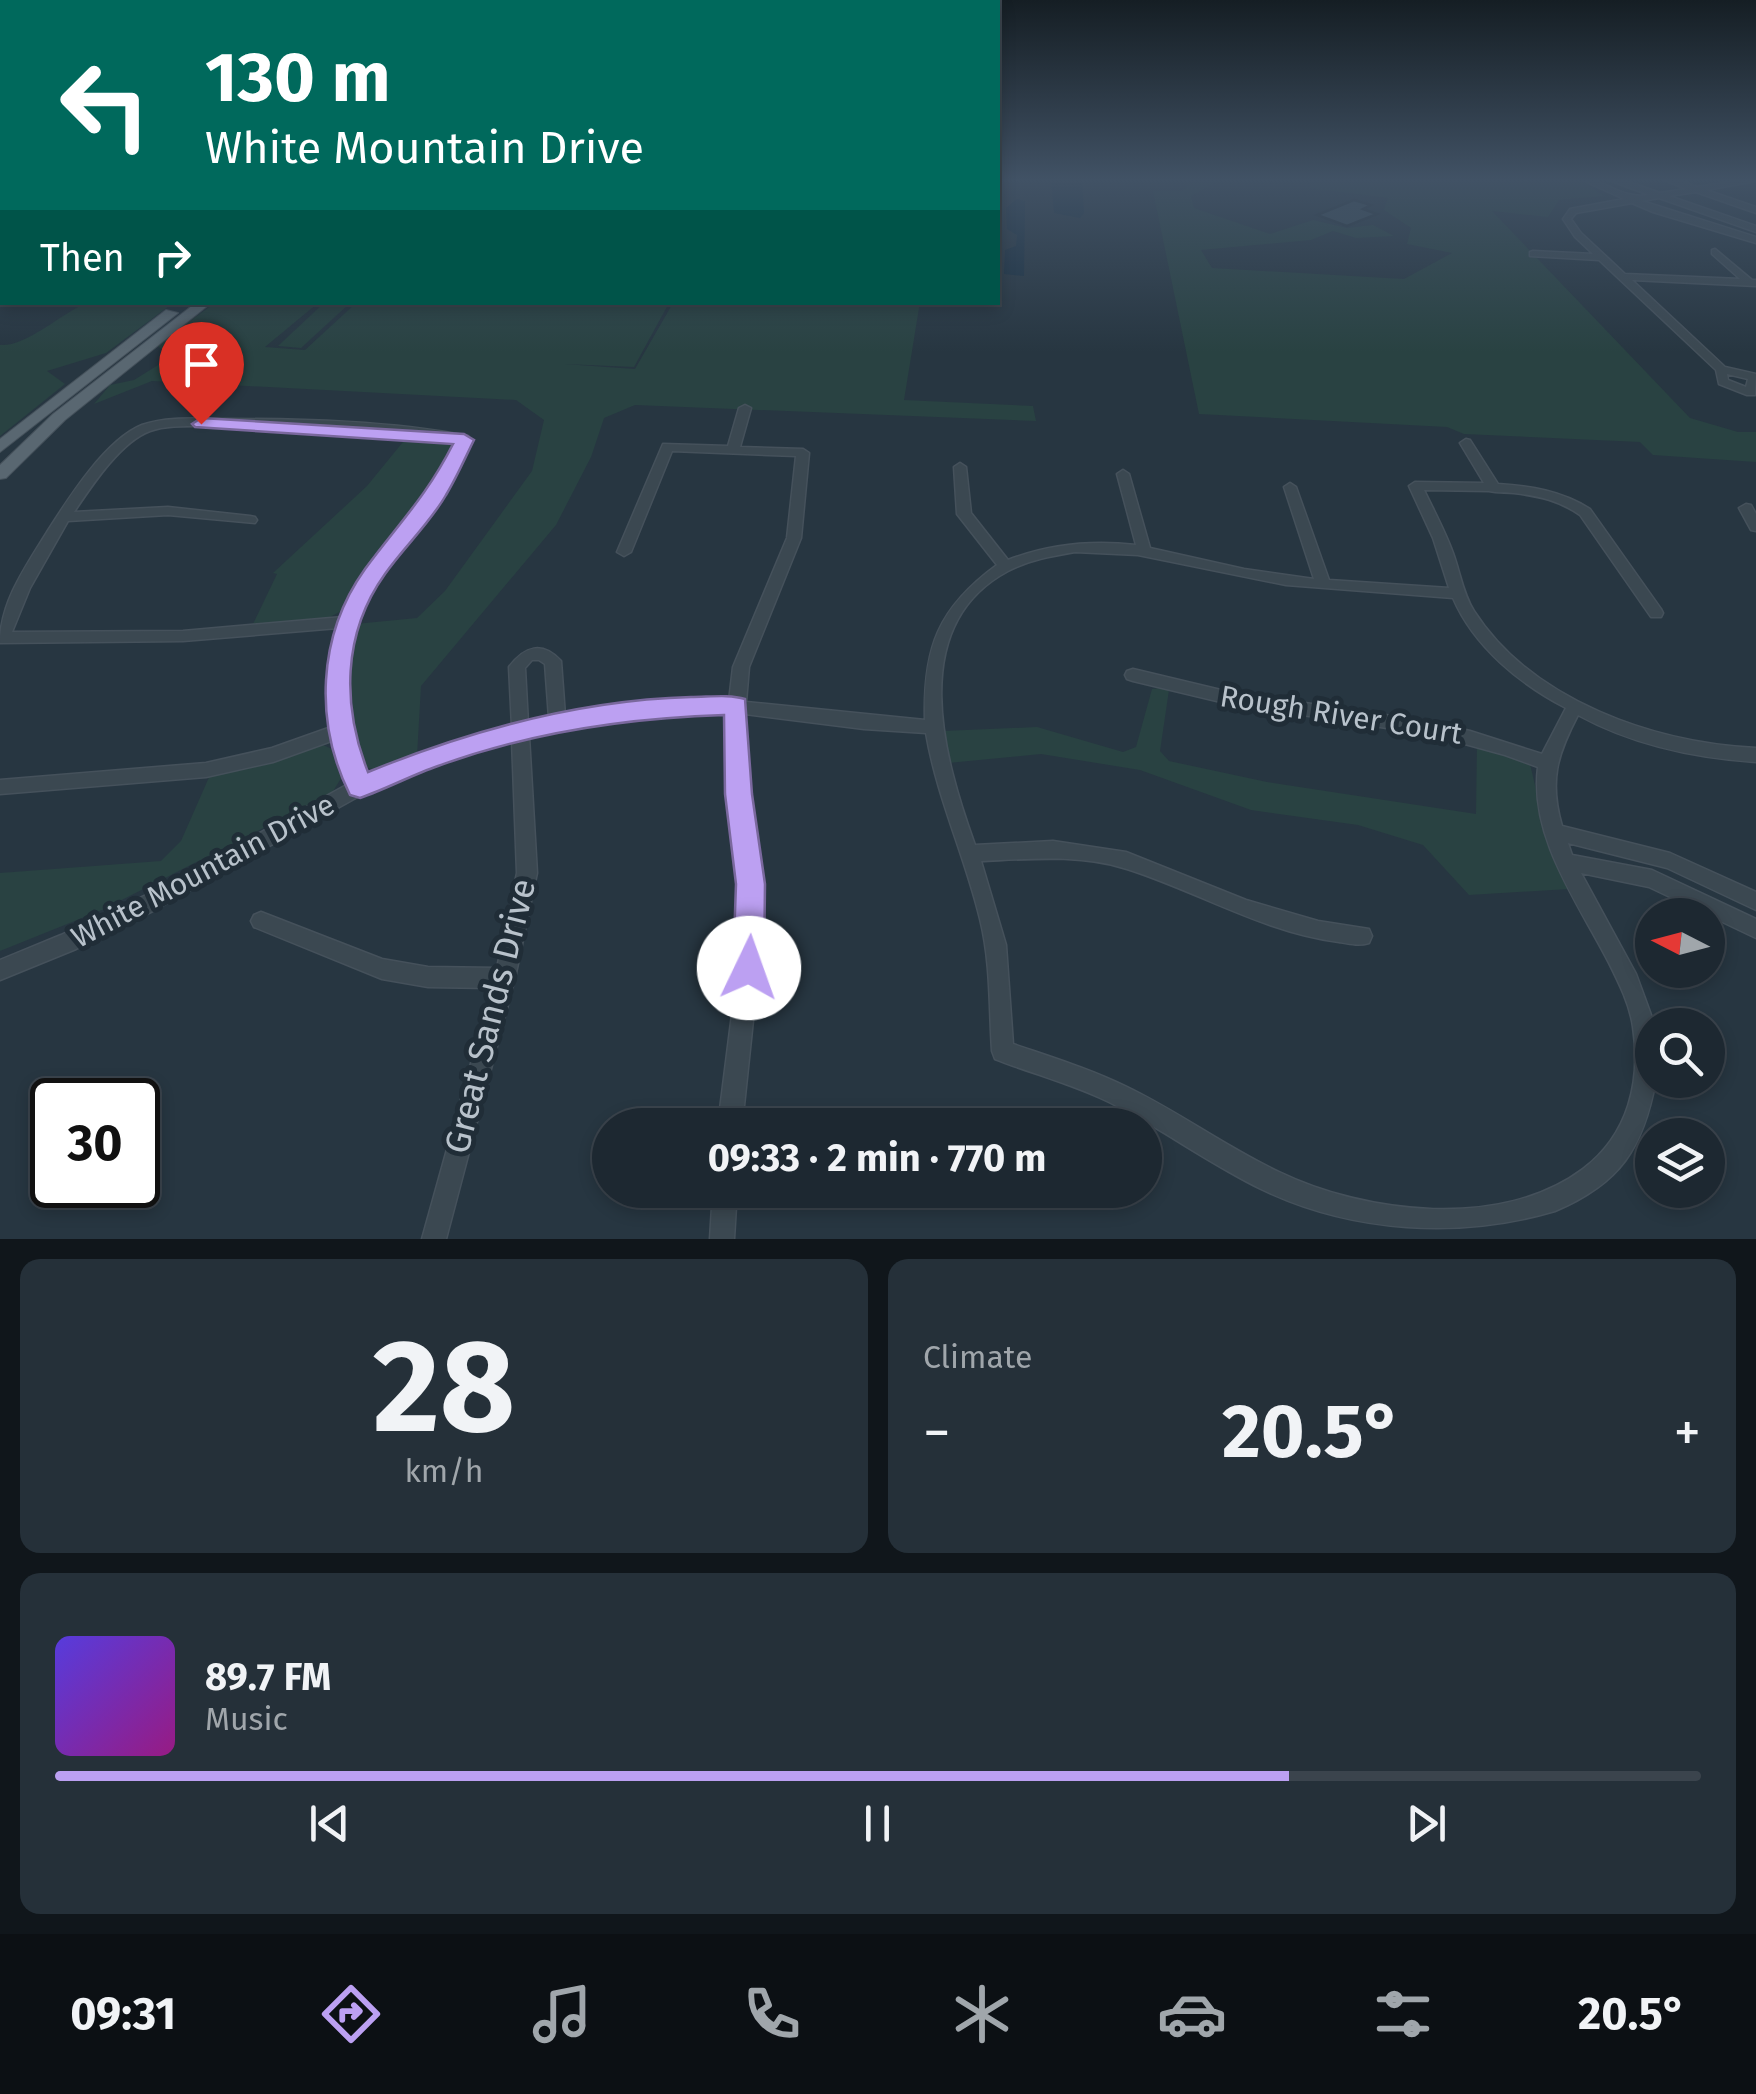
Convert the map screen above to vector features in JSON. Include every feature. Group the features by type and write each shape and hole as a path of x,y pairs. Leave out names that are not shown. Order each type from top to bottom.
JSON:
{"main road":[{"path":"0,474 181,305"},
{"path":"0,448 92,371 131,360 202,305"},
{"path":"0,448 22,450"}],"street":[{"path":"1579,236 1721,369 1750,376 1751,393 1722,382 1721,369"},
{"path":"1714,252 1754,284"},
{"path":"1533,254 1602,257"},
{"path":"1623,277 1754,284"},
{"path":"733,448 745,408"},
{"path":"349,622 183,636 3,638 18,597 65,517 112,454 150,426 228,424 464,440 436,496 372,576 349,622 336,674 339,731 360,787"},
{"path":"1466,443 1495,490"},
{"path":"624,552 667,446 803,454 794,538 747,651 736,706 738,794 751,884 752,936 732,1108"},
{"path":"960,467 964,514 1006,567"},
{"path":"1123,474 1144,551"},
{"path":"1290,486 1308,552 1323,584"},
{"path":"1656,612 1585,512 1570,500 1544,493 1415,486 1441,539 1459,594 1497,650 1534,681 1575,706 1657,740 1716,753 1756,755"},
{"path":"1746,508 1756,528"},
{"path":"65,517 168,510 250,520"},
{"path":"1459,594 1261,577 1144,551 1063,550 1006,567 976,586 941,633 934,666 934,727 945,786 996,944 1003,1051 1117,1094 1260,1178 1323,1202 1384,1217 1491,1219 1542,1206 1574,1190 1603,1170 1631,1136 1646,1093 1649,1050 1627,970 1567,862 1549,808 1547,762 1575,706"},
{"name":"Great Sands Drive","path":"434,1239 505,978 526,873 517,667 535,654 554,661 557,721"},
{"name":"Rough River Court","path":"1133,675 1234,699 1401,719 1492,741 1547,762"},
{"name":"White Mountain Drive","path":"0,970 142,907 360,787 432,757 521,730 557,721 656,708 736,706 894,727 934,727"},
{"path":"0,786 206,770 273,755 339,731"},
{"path":"1556,832 1670,861 1756,902"},
{"path":"968,854 1054,849 1126,860 1244,908 1318,930 1362,936"},
{"path":"1567,862 1652,879 1756,928"},
{"path":"260,921 382,969 428,977 505,978"},
{"path":"722,1239 724,1208"}],"green space":[{"path":"1162,236 1321,236 1201,250 1212,268 1404,279 1452,253 1407,244 1409,236 1516,236 1690,418 1738,432 1756,432 1756,462 1653,455 1640,442 1464,434 1447,427 1199,414"},
{"path":"170,305 106,353 47,371 65,384 0,436 0,345 21,341 77,308"},
{"path":"212,305 316,305 265,347 305,350 354,305 668,305 634,367 564,364 635,369 672,305 920,305 904,400 1033,406 1036,421 635,405 604,418 591,457 556,525 421,686 417,756 379,771 362,766 349,713 348,660 355,624 417,618 445,591 532,471 544,420 516,400 152,381 94,404 110,385 134,380 171,357 158,346 161,342"},
{"path":"322,305 348,305 301,348 278,346"},
{"path":"407,437 454,443 455,450 435,487 375,559 347,608 328,618 253,624 277,574 273,573 367,486"},
{"path":"1152,689 1169,690 1160,751 1169,761 1267,782 1476,814 1477,743 1530,764 1549,845 1569,889 1469,895 1423,845 1358,825 1251,810 1140,770 1041,754 948,763 943,731 1037,727 1123,752 1136,747"},
{"path":"323,745 334,750 343,775 332,793 102,910 0,951 0,873 161,861 181,841 210,775"}],"water":[{"path":"1017,236 1025,236 1024,276 1004,274 1005,250 1016,246"}],"route":[{"path":"201,424 464,440 462,451 436,496 372,576 342,643 336,674 339,731 360,787 432,757 557,721 656,708 736,706 738,794 751,884 749,968"}]}
